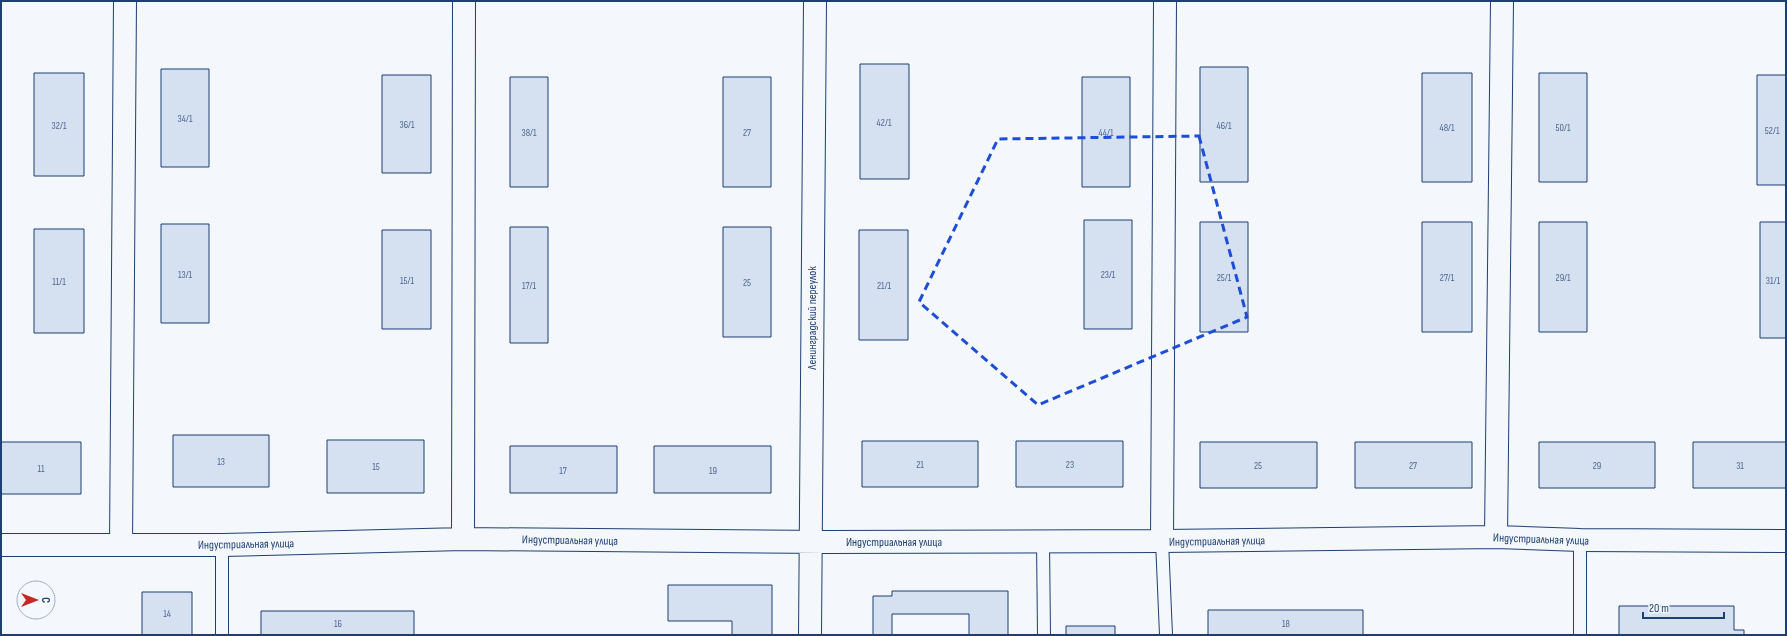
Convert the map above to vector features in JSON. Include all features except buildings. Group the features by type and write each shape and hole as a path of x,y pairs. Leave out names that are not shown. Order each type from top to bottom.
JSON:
{"street":[{"path":"121,545 126,1"},
{"path":"463,539 464,1"},
{"name":"Ленинградский переулок","path":"810,635 815,1"},
{"path":"1162,542 1165,1"},
{"path":"1496,537 1502,1"},
{"name":"Индустриальная улица","path":"1,545 222,545 463,539 810,542 1162,542 1496,537 1580,540 1786,541"}],"lane":[{"path":"1580,540 1580,635"},
{"path":"1043,542 1044,635"},
{"path":"1162,542 1166,635"},
{"path":"222,545 222,635"}],"highlighted area":[{"path":"1199,136 1247,317 1038,405 919,302 998,139"}]}
